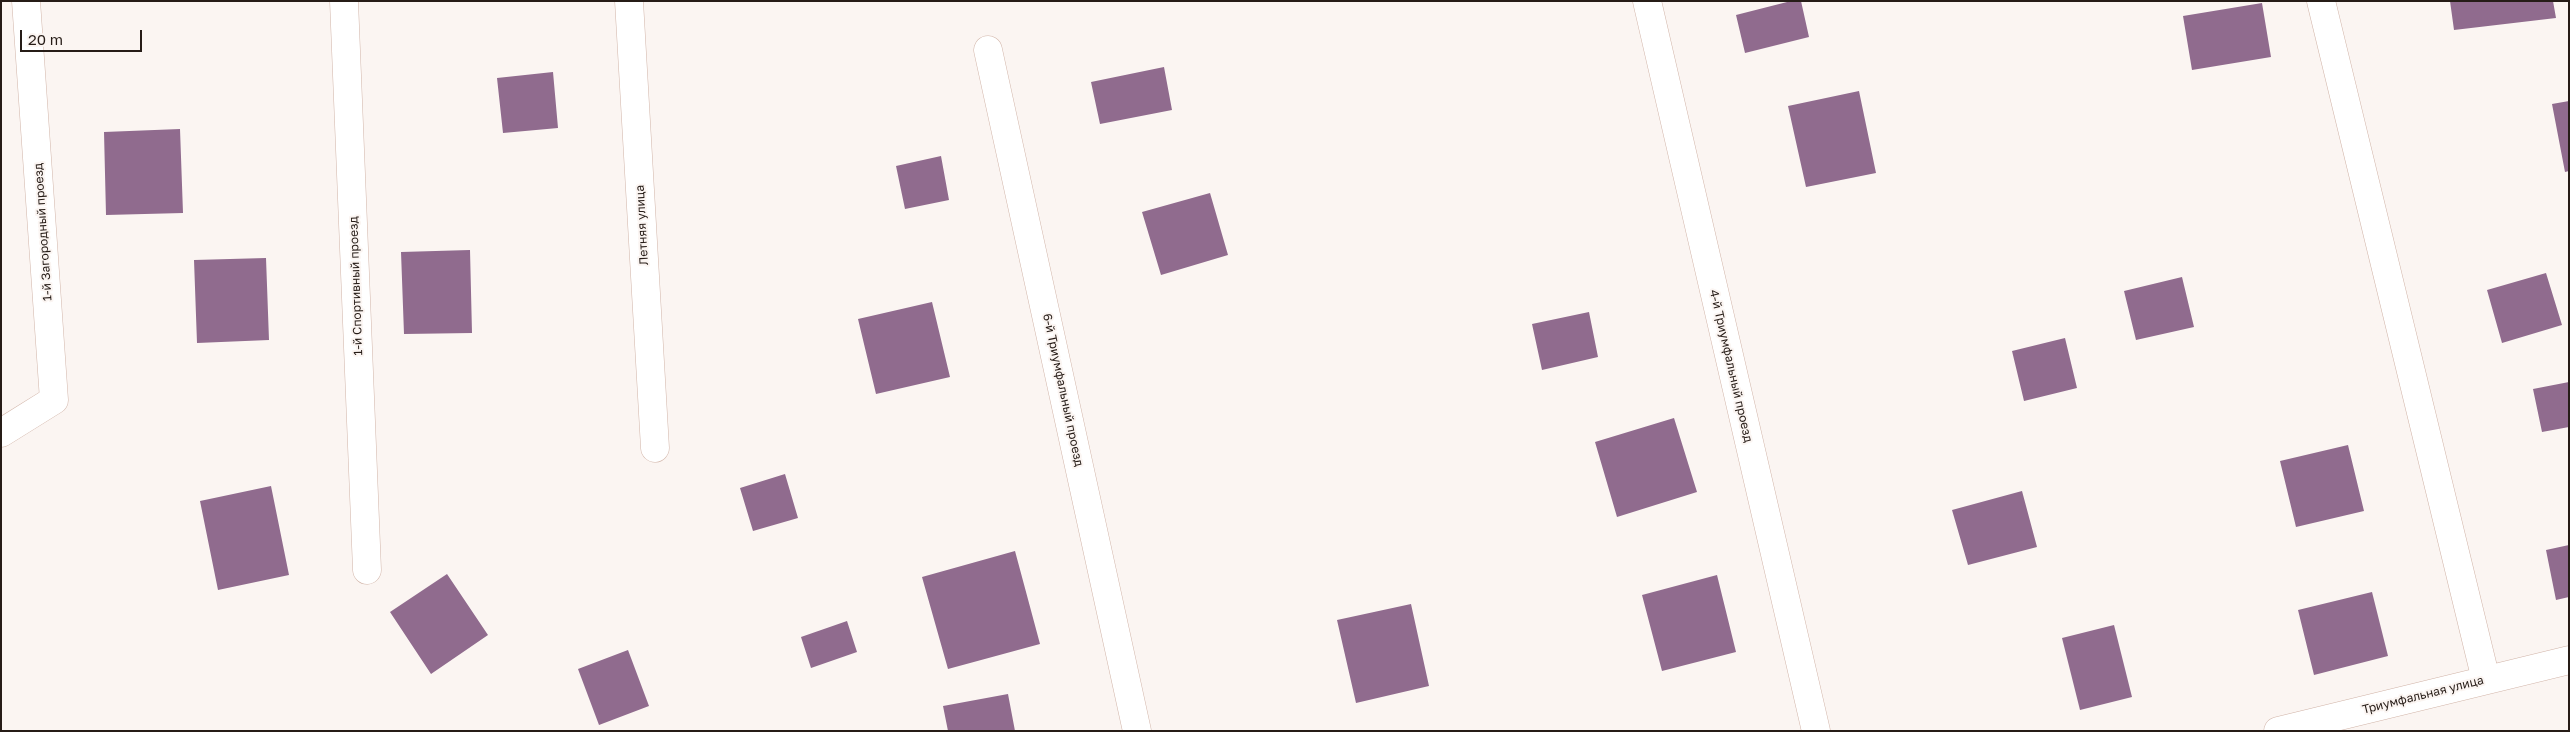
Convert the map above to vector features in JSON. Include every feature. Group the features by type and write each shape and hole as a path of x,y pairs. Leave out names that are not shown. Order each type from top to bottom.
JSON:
{"street":[{"name":"1-й Загородный проезд","path":"1,433 54,400 26,1"},
{"name":"1-й Спортивный проезд","path":"344,1 368,570"},
{"name":"Летняя улица","path":"628,1 655,448"},
{"name":"4-й Триумфальный проезд","path":"1647,1 1816,731"},
{"path":"2322,1 2486,680"},
{"name":"6-й Триумфальный проезд","path":"988,50 1137,731"},
{"name":"Триумфальная улица","path":"2278,731 2569,660"}],"building":[{"path":"1791,1 1801,1 1809,37 1745,53 1736,15"},
{"path":"2450,1 2553,1 2556,18 2454,30"},
{"path":"2262,3 2271,57 2192,70 2183,16"},
{"path":"1164,67 1172,110 1100,124 1091,82"},
{"path":"553,72 558,128 503,133 497,78"},
{"path":"1859,91 1876,173 1806,187 1788,106"},
{"path":"2569,101 2569,171 2565,172 2552,104"},
{"path":"180,129 183,213 106,215 104,132"},
{"path":"941,156 949,200 905,209 896,166"},
{"path":"1210,193 1228,255 1161,275 1142,212"},
{"path":"470,250 472,333 404,334 401,252"},
{"path":"266,258 269,340 197,343 194,260"},
{"path":"2546,273 2562,325 2502,343 2487,290"},
{"path":"2182,277 2194,327 2136,340 2124,291"},
{"path":"932,302 950,377 876,394 858,319"},
{"path":"1589,312 1598,357 1542,370 1532,324"},
{"path":"2065,338 2077,388 2024,401 2012,351"},
{"path":"2569,382 2569,427 2542,432 2533,389"},
{"path":"1674,418 1697,492 1617,517 1595,442"},
{"path":"2348,445 2364,511 2296,527 2280,461"},
{"path":"785,474 798,518 753,531 740,488"},
{"path":"271,486 289,575 218,590 200,501"},
{"path":"2022,491 2037,547 1968,565 1952,510"},
{"path":"2569,545 2569,597 2556,600 2546,550"},
{"path":"1015,551 1040,644 948,669 922,577"},
{"path":"447,574 488,635 431,674 390,612"},
{"path":"1717,575 1736,652 1662,671 1642,595"},
{"path":"2372,592 2388,656 2314,675 2298,610"},
{"path":"1411,604 1429,686 1356,703 1337,620"},
{"path":"847,621 857,652 811,668 801,637"},
{"path":"2114,625 2132,697 2080,710 2062,638"},
{"path":"628,650 649,706 599,725 578,669"},
{"path":"1008,694 1015,731 948,731 943,706"}]}
